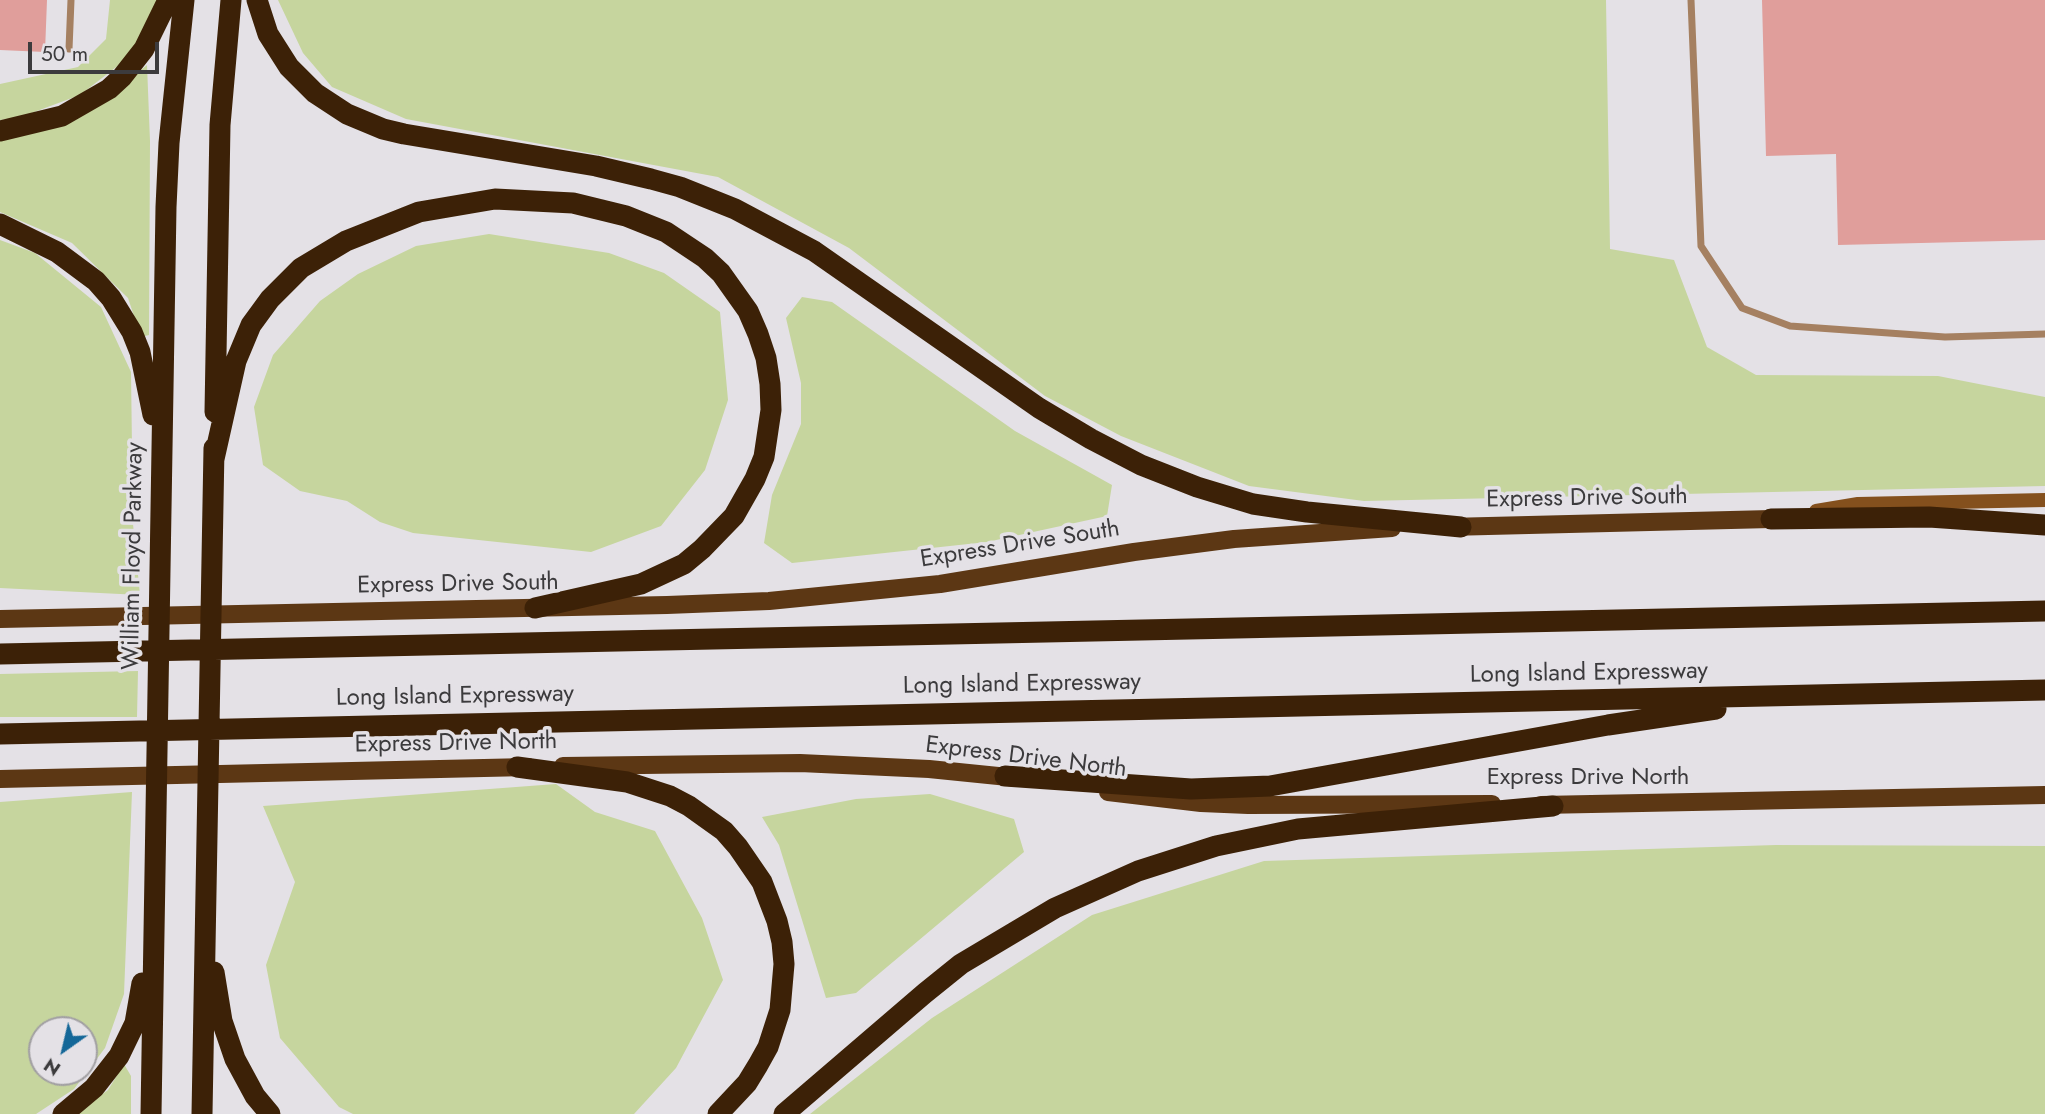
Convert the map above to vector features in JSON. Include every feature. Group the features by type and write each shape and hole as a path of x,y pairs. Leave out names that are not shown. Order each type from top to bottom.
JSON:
{"highway":[{"path":"0,131 62,116 109,89 144,49 168,0"},
{"name":"William Floyd Parkway","path":"151,1114 169,143 184,0"},
{"path":"202,1114 220,125 230,0"},
{"path":"257,0 268,34 289,66 315,93 347,114 383,129 404,134 596,166 651,179 680,187 735,209 814,251 1039,408 1141,465 1226,497 1278,509 1461,527"},
{"path":"214,459 234,369 251,326 270,299 301,268 346,241 419,212 495,199 573,203 626,216 666,232 705,258 721,273 748,311 766,358 770,384 771,410 764,457 755,480 734,516 702,550 684,564 641,584 535,608"},
{"path":"0,224 57,252 78,266 96,282 122,314 132,332 145,369 162,465"},
{"path":"1771,519 1929,517 2045,525"},
{"path":"9,654 2045,611"},
{"name":"Long Island Expressway","path":"10,734 2045,690"},
{"path":"1004,776 1191,789 1270,786 1608,725 1806,695"},
{"path":"517,767 627,782 670,796 724,831 762,882 782,942 784,964 780,1010 768,1048 758,1065 747,1083 718,1114"},
{"path":"784,1114 961,964 1055,908 1129,874 1216,846 1298,830 1553,806"},
{"path":"63,1114 94,1088 129,1039 139,1006 154,905"},
{"path":"205,912 222,1021 228,1041 244,1078 270,1114"}],"main road":[{"name":"Express Drive South","path":"0,619 667,606 825,597 940,584 1134,552 1234,539 1337,530 1771,519 1858,503 2045,500"},
{"name":"Express Drive North","path":"0,779 800,763 917,768 1004,776 1105,792 1201,803 1248,805 1475,803 1553,806 2045,795"}],"lane":[{"path":"69,49 71,0"},
{"path":"1690,0 1701,246 1742,308 1790,326 1945,337 2045,334"}],"green space":[{"path":"110,0 157,0 149,24 124,61 80,95 18,118 0,120 0,84 78,67 106,39"},
{"path":"278,0 1606,0 1610,249 1674,260 1707,347 1756,375 1938,376 2045,397 2045,486 1364,501 1249,486 1121,436 1045,396 849,248 718,177 406,119 332,87 303,53"},
{"path":"147,65 150,141 149,335 141,337 128,298 72,243 0,212 0,137 101,103"},
{"path":"489,234 609,253 664,273 720,312 728,400 705,470 661,526 591,552 413,533 380,522 347,501 300,491 263,465 254,407 273,355 320,301 358,274 416,246"},
{"path":"0,240 35,253 101,307 131,372 133,524 140,595 0,588"},
{"path":"802,297 832,302 1015,431 1112,485 1107,516 987,542 792,563 764,543 772,495 801,424 801,383 786,318"},
{"path":"138,671 137,717 0,717 0,674"},
{"path":"556,784 595,812 655,831 702,918 723,980 676,1068 634,1114 353,1114 339,1107 280,1038 266,965 295,882 263,806"},
{"path":"132,792 124,994 105,1048 98,1057 98,1016 28,1016 28,1086 76,1086 36,1114 0,1114 0,802"},
{"path":"930,794 1014,819 1024,852 856,993 826,998 779,845 762,817 856,799"},
{"path":"1776,845 2045,846 2045,1114 810,1114 932,1018 1092,915 1264,861"},
{"path":"124,1064 131,1076 131,1114 75,1114 108,1090"}],"building":[{"path":"0,0 47,0 45,52 0,50"},
{"path":"1762,0 2045,0 2045,240 1838,245 1836,154 1766,156"}]}
